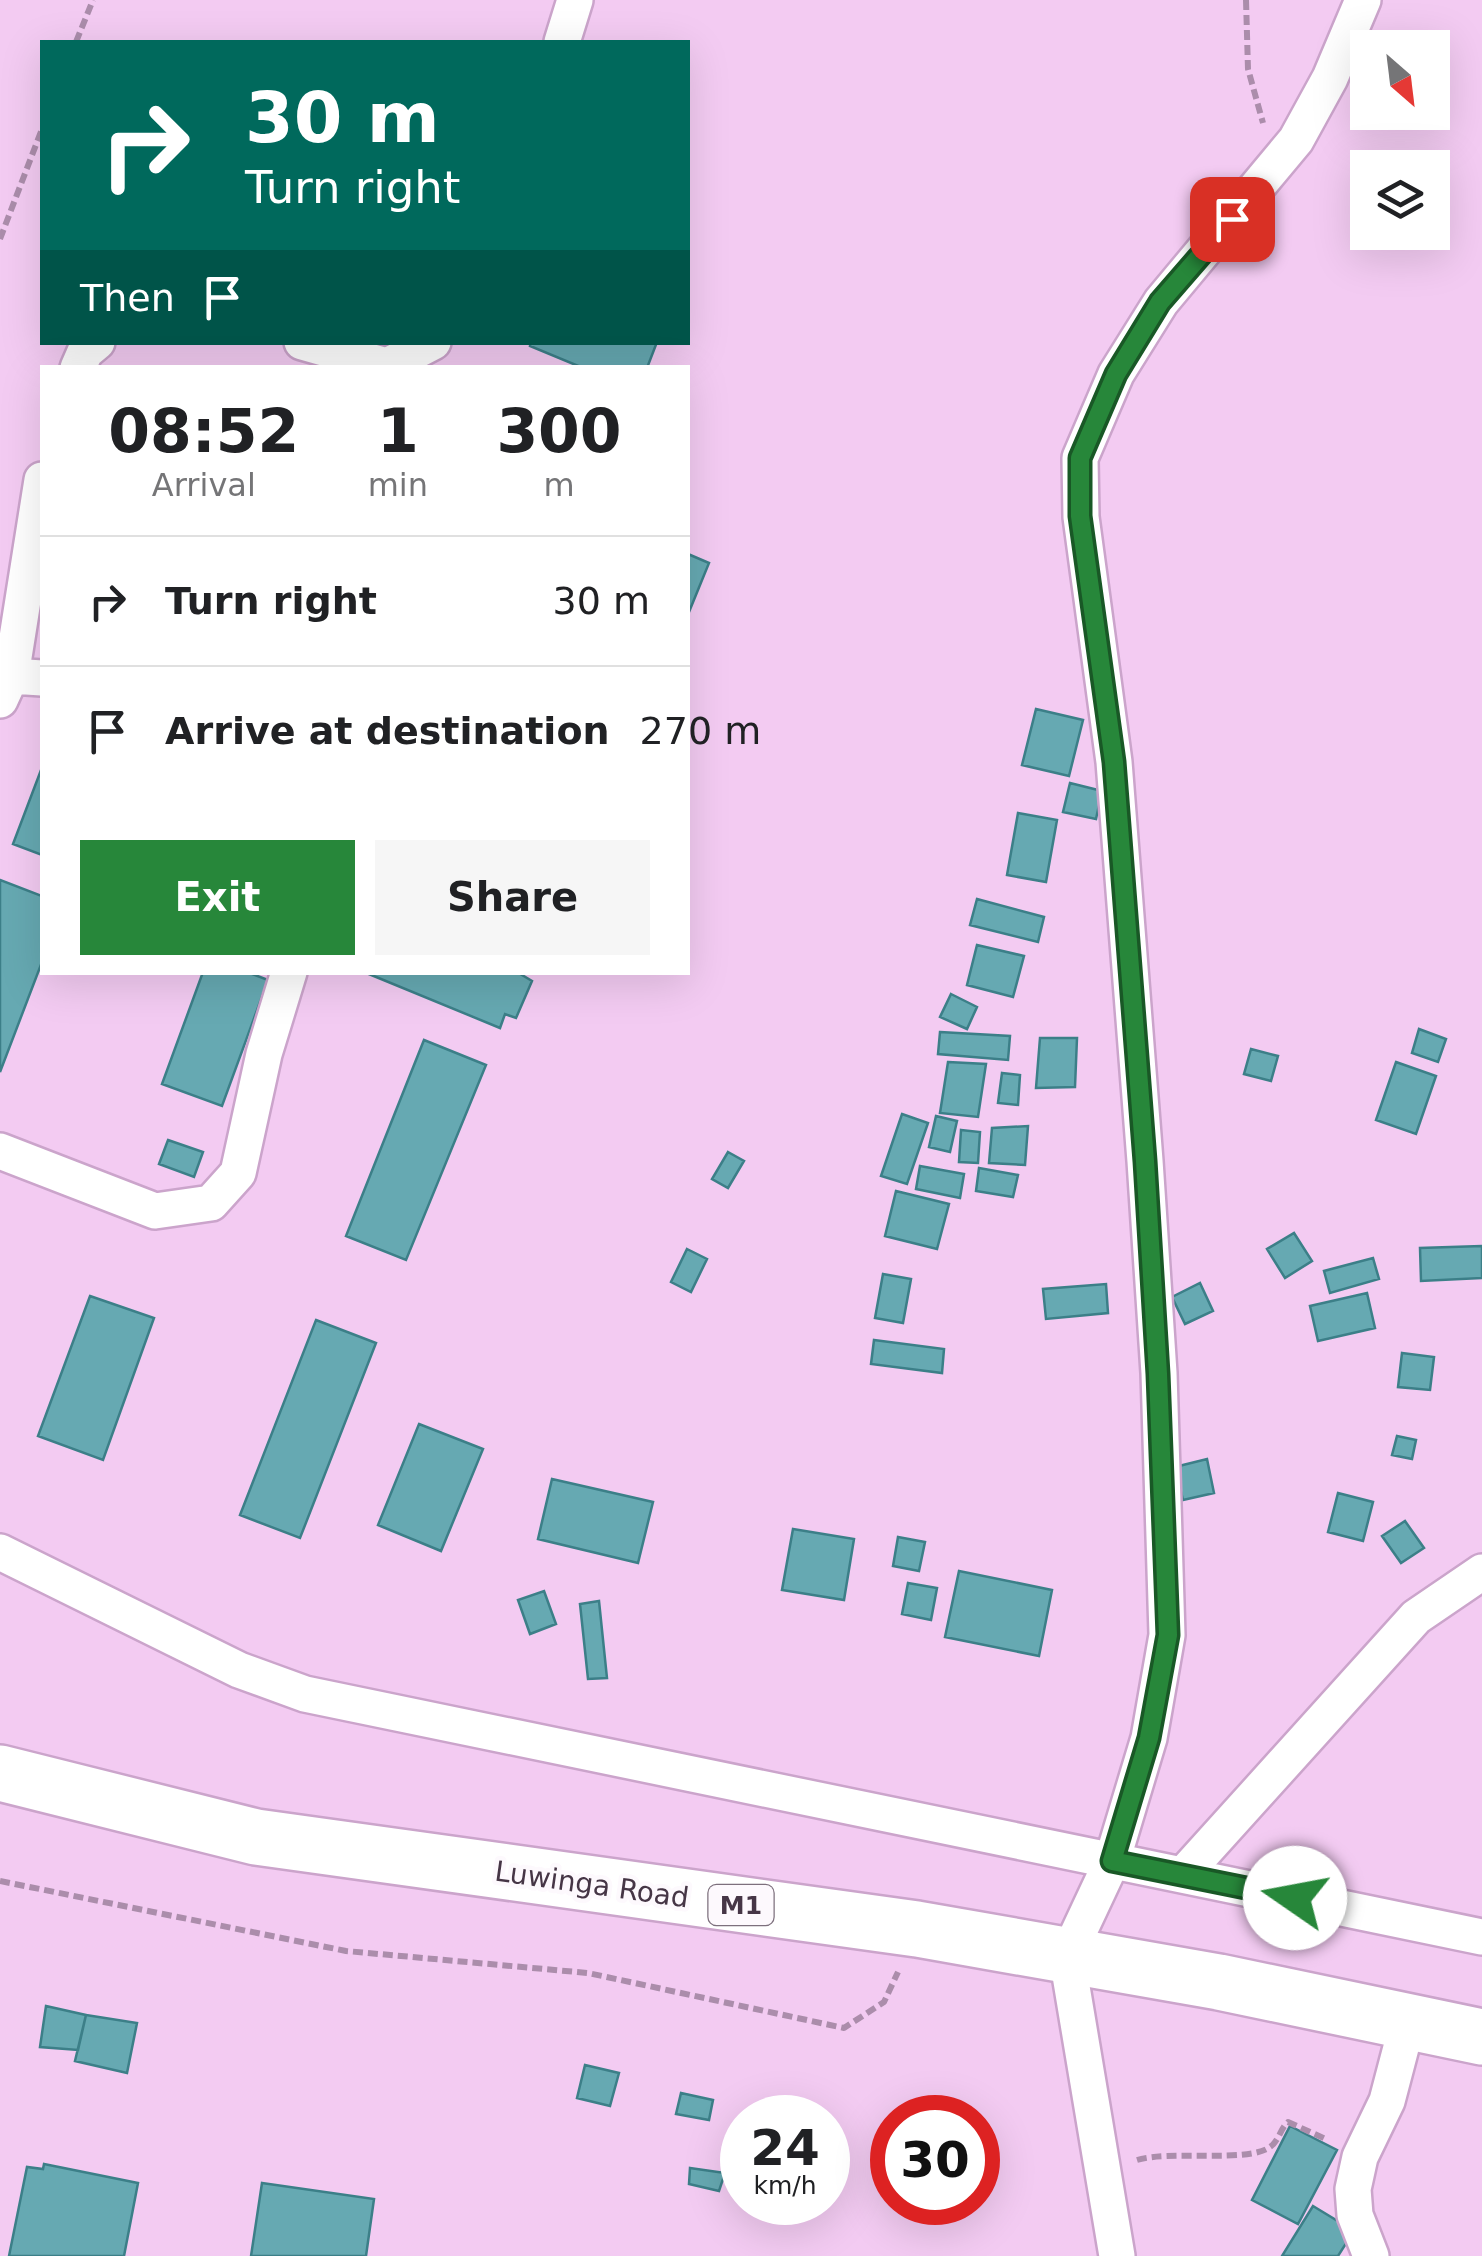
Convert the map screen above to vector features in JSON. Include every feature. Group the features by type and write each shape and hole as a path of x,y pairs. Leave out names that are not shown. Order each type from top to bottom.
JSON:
{"highway":[{"name":"Luwinga Road","path":"0,1772 256,1836 916,1929 1482,2036"}],"street":[{"path":"563,40 575,0"},
{"path":"1117,2256 1067,1957 1112,1861 1149,1738 1168,1635 1145,1161 1114,762 1080,516 1080,458 1116,374 1160,302 1296,140 1330,78 1363,0"},
{"path":"79,365 93,345"},
{"path":"313,345 383,365"},
{"path":"389,365 427,345"},
{"path":"18,685 40,497"},
{"path":"0,1151 155,1211 211,1203 238,1174 264,1054 288,975"},
{"path":"0,1552 239,1670 305,1694 1482,1937"},
{"path":"1183,1876 1416,1617 1482,1572"},
{"path":"1371,2256 1354,2202 1360,2157 1387,2101 1408,2021"}],"path":[{"path":"77,40 93,0"},
{"path":"1246,0 1248,70 1263,122 1270,174"},
{"path":"0,239 40,135"},
{"path":"0,1881 346,1951 588,1973 844,2028 884,2002 916,1929"},
{"path":"1104,2181 1130,2163 1153,2156 1252,2155 1268,2149 1288,2122 1360,2157"}],"building":[{"path":"656,345 648,365 576,365 530,346"},
{"path":"690,555 709,563 690,610"},
{"path":"1036,709 1083,720 1069,776 1022,765"},
{"path":"40,773 40,854 13,844"},
{"path":"1070,783 1102,791 1096,819 1063,812"},
{"path":"1018,813 1057,820 1046,882 1007,875"},
{"path":"0,880 40,895 40,967 0,1072"},
{"path":"977,899 1044,917 1038,942 970,925"},
{"path":"977,945 1024,956 1013,997 967,985"},
{"path":"202,975 255,975 268,980 222,1106 162,1084"},
{"path":"371,975 522,975 532,981 516,1018 505,1014 500,1028"},
{"path":"951,994 977,1007 967,1029 940,1017"},
{"path":"1419,1029 1446,1039 1438,1062 1412,1053"},
{"path":"940,1032 1010,1036 1008,1060 938,1054"},
{"path":"1040,1038 1077,1038 1075,1087 1036,1088"},
{"path":"424,1040 486,1065 406,1260 346,1236"},
{"path":"1251,1049 1278,1056 1271,1081 1244,1074"},
{"path":"948,1062 986,1064 978,1117 940,1113"},
{"path":"1396,1062 1436,1076 1416,1134 1376,1120"},
{"path":"1002,1073 1020,1075 1018,1105 998,1103"},
{"path":"902,1114 928,1123 907,1184 881,1176"},
{"path":"936,1116 957,1121 950,1152 929,1147"},
{"path":"1028,1126 1025,1165 989,1163 992,1128"},
{"path":"961,1130 980,1132 978,1163 959,1162"},
{"path":"168,1140 203,1152 194,1177 159,1164"},
{"path":"728,1152 744,1161 728,1188 712,1179"},
{"path":"920,1166 964,1174 960,1198 916,1189"},
{"path":"979,1168 1018,1175 1013,1197 976,1191"},
{"path":"896,1191 949,1204 937,1249 885,1236"},
{"path":"1294,1233 1312,1261 1285,1278 1267,1249"},
{"path":"1482,1246 1482,1278 1421,1281 1420,1248"},
{"path":"687,1249 707,1259 691,1292 671,1282"},
{"path":"1373,1258 1379,1279 1330,1293 1324,1271"},
{"path":"883,1274 911,1279 903,1323 875,1318"},
{"path":"1200,1283 1213,1311 1185,1324 1172,1297"},
{"path":"1106,1284 1108,1313 1046,1319 1043,1289"},
{"path":"1367,1293 1375,1328 1318,1341 1310,1306"},
{"path":"90,1296 154,1318 103,1460 38,1436"},
{"path":"316,1320 376,1343 300,1538 240,1515"},
{"path":"874,1340 944,1349 942,1373 871,1364"},
{"path":"1402,1353 1434,1357 1430,1390 1398,1387"},
{"path":"419,1424 483,1449 441,1551 378,1525"},
{"path":"1397,1436 1416,1440 1412,1459 1392,1455"},
{"path":"1207,1459 1214,1493 1183,1500 1175,1467"},
{"path":"552,1479 653,1502 638,1563 538,1539"},
{"path":"1338,1493 1373,1502 1363,1541 1328,1532"},
{"path":"1405,1521 1424,1548 1401,1563 1382,1536"},
{"path":"793,1529 854,1539 844,1600 782,1590"},
{"path":"898,1537 925,1542 919,1571 893,1566"},
{"path":"959,1571 1052,1590 1039,1656 945,1637"},
{"path":"908,1583 937,1588 931,1620 902,1614"},
{"path":"544,1591 556,1624 530,1634 518,1600"},
{"path":"599,1601 607,1678 588,1679 580,1604"},
{"path":"46,2006 86,2015 78,2050 40,2047"},
{"path":"86,2015 137,2023 127,2073 75,2061"},
{"path":"585,2065 619,2073 610,2106 577,2098"},
{"path":"681,2093 713,2100 709,2120 676,2114"},
{"path":"1290,2126 1337,2150 1298,2224 1252,2200"},
{"path":"44,2164 138,2183 124,2256 9,2256 27,2167 43,2169"},
{"path":"690,2168 720,2172 719,2191 689,2184"},
{"path":"262,2183 374,2199 366,2256 251,2256"},
{"path":"1313,2206 1354,2231 1338,2256 1282,2256"}],"route":[{"path":"1232,219 1160,302 1116,374 1080,458 1080,516 1114,762 1145,1161 1168,1635 1149,1738 1112,1861 1295,1898"}]}
